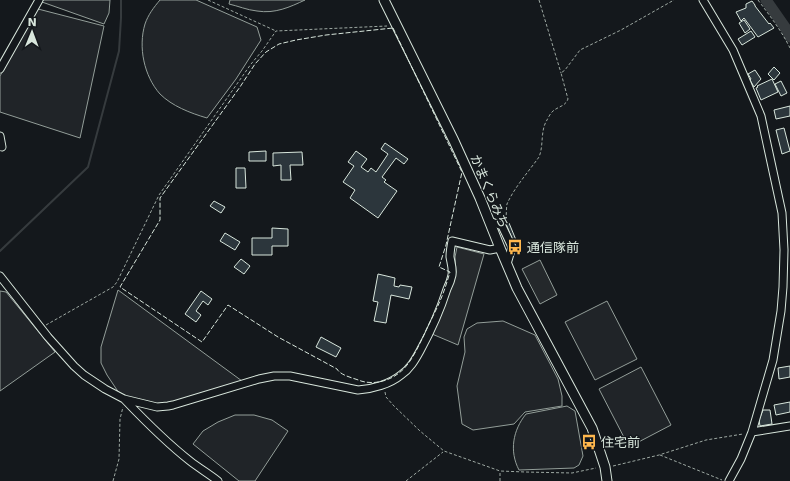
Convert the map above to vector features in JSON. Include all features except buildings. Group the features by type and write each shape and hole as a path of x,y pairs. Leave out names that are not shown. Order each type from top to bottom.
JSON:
{"main road":[{"name":"かまくらみち","path":"384,0 454,141 480,198 507,264 530,312 592,428 605,467 607,481"}],"street":[{"path":"0,69 40,0"},
{"path":"704,0 733,50 761,116 782,213 784,250 780,319 773,360 752,432 741,459 729,481"},
{"path":"0,136 2,147"},
{"path":"489,221 502,226 512,247 507,264"},
{"path":"0,276 41,328 74,366 84,375 105,389 124,399 144,404 168,406 274,376 290,376 358,390 382,385 397,378 413,363 426,340 444,299 452,276 450,254 452,242 490,250 500,248"},
{"path":"124,399 178,451 218,481"},
{"path":"140,416 139,407 144,404"},
{"path":"752,432 790,426"}],"path":[{"path":"208,0 276,31 396,25"},
{"path":"502,226 506,217 507,206 542,150 543,131 546,122 552,112 565,104 568,99 539,0"},
{"path":"561,73 580,50 621,30 674,0"},
{"path":"758,0 784,35 790,48"},
{"path":"41,328 113,287 117,282 159,195 276,31"},
{"path":"382,385 386,397 394,406 444,451 500,471 572,473 601,468"},
{"path":"113,481 119,458 120,419 124,399"},
{"path":"609,467 660,455 706,440 752,432"},
{"path":"406,481 444,451"},
{"path":"660,455 724,481"},
{"path":"500,471 500,481"}],"shaded area":[{"path":"44,0 110,0 109,13 104,24 42,2"},
{"path":"160,0 196,0 257,27 261,40 236,79 207,118 182,109 170,102 154,87 146,70 142,52 143,33 148,17"},
{"path":"230,0 305,0 276,11 264,12 229,4"},
{"path":"38,9 104,26 80,138 0,112 0,76"},
{"path":"457,247 484,254 458,345 432,334 456,272 455,257"},
{"path":"540,260 557,295 540,304 522,269"},
{"path":"118,290 242,381 166,404 152,404 119,393 101,363 101,347"},
{"path":"0,291 6,292 55,352 0,391"},
{"path":"607,301 637,359 595,380 565,322"},
{"path":"503,321 535,335 558,379 562,396 562,406 525,412 514,424 473,430 462,424 457,386 465,352 464,337 467,329 477,323"},
{"path":"641,367 671,425 629,447 599,389"},
{"path":"567,406 575,411 583,456 579,465 574,468 519,470 513,448 515,434 526,414"},
{"path":"235,415 254,415 272,420 288,431 255,481 239,481 193,444 203,431 218,422"}],"waterway":[{"path":"0,251 88,167 119,51 121,0"},
{"path":"766,0 787,30 790,37"}],"fence":[{"path":"393,28 462,172 446,245 439,267 450,272 441,298 423,337 407,366 403,370 395,376 381,382 371,383 361,381 341,373 337,369 278,337 228,305 202,342 120,287 160,220 160,198 255,64 266,52 279,44 296,40 326,35 393,28"}],"place":[{"name":"通信隊前","path":"515,247"},
{"name":"住宅前","path":"589,442"}]}
